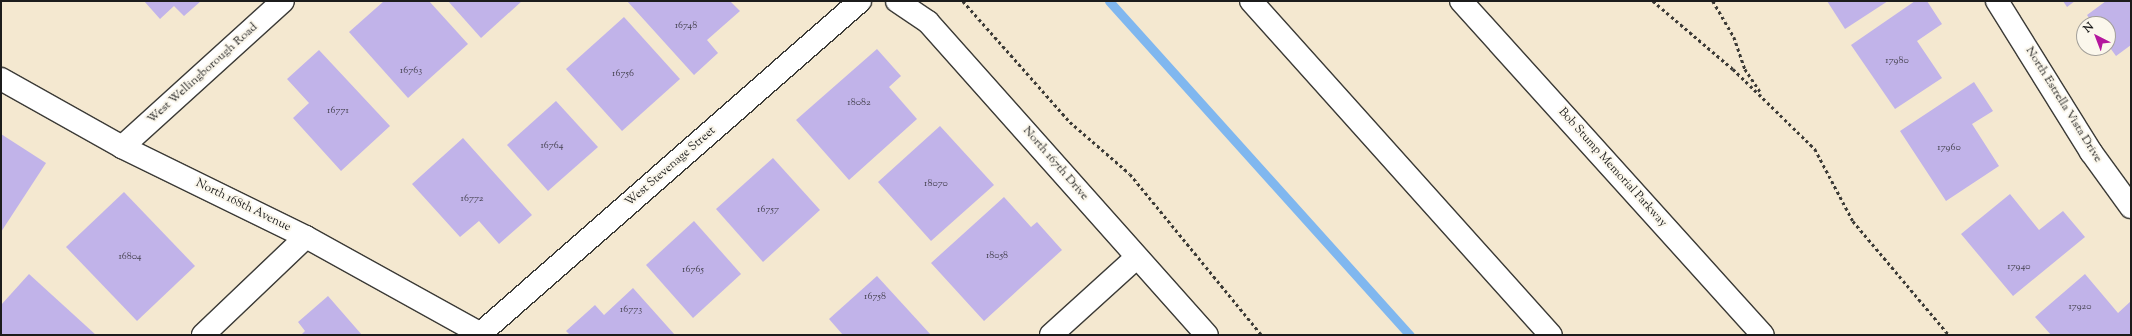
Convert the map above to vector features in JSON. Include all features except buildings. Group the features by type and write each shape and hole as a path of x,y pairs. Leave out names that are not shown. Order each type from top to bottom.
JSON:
{"main road":[{"name":"West Wellingborough Road","path":"122,147 284,1"},
{"name":"West Stevenage Street","path":"482,334 860,1"},
{"name":"North 167th Drive","path":"897,1 928,22 1136,258 1207,335"},
{"path":"1251,1 1551,335"},
{"name":"Bob Stump Memorial Parkway","path":"1461,1 1763,335"},
{"name":"North Estrella Vista Drive","path":"1997,1 2091,152 2131,207"},
{"name":"North 168th Avenue","path":"1,79 122,147 306,238 482,334"},
{"path":"203,335 306,238"},
{"path":"1051,335 1136,258"}],"path":[{"path":"963,1 1070,122 1130,174 1262,335"},
{"path":"1653,1 1766,100 1815,149 1853,221 1949,335"},
{"path":"1713,1 1734,37 1745,69 1766,100"}],"waterway":[{"path":"1109,1 1410,335"}]}
